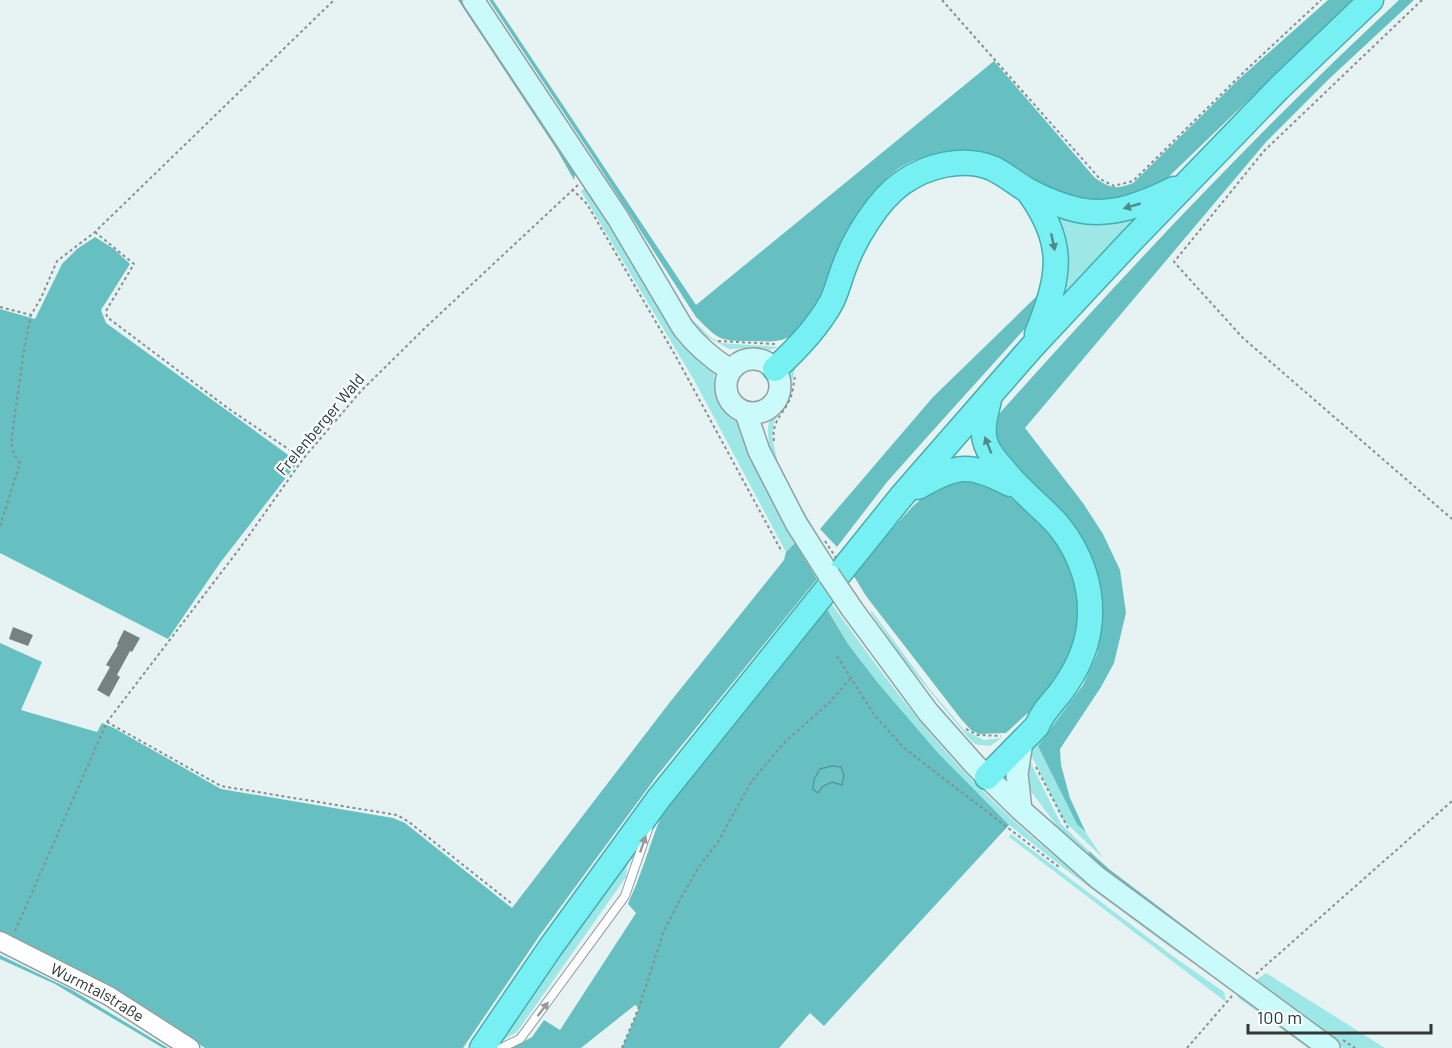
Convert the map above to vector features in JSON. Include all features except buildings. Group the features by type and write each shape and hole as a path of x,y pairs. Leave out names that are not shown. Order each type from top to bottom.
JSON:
{"highway":[{"path":"482,1048 550,948 659,798 901,496 1031,348 1186,183 1278,89 1371,0"},
{"path":"782,363 831,303 846,262 873,213 901,184 927,169 949,164 971,163 991,168 1028,190 1077,210 1106,212 1135,206 1186,183"},
{"path":"1028,190 1046,219 1053,236 1056,261 1052,296 1031,348"},
{"path":"981,771 1017,737 1031,717 1041,716 1072,677 1082,657 1089,626 1090,606 1088,586 1076,549 1057,524 1018,488 986,446 983,433 990,395"},
{"path":"901,496 938,474 953,469 972,468 987,472 1018,488"}],"main road":[{"path":"473,0 618,218 683,328 708,356 730,370"},
{"path":"753,358 769,363 782,363 780,391 775,402 755,412 738,408 728,396 726,386 730,370 744,360 753,358"},
{"path":"755,412 769,470 796,523 852,609 928,712 981,771 1098,878 1166,930 1333,1042"},
{"path":"1017,737 1017,774 1021,810"}],"street":[{"name":"Wurmtalstraße","path":"4,943 109,996 190,1048"}],"lane":[{"path":"501,1048 520,1039 625,896 659,798"}],"path":[{"path":"0,526 21,463 14,454 11,442 31,315 57,261 95,232 334,0"},
{"path":"942,0 1100,179 1114,186 1133,181 1321,0"},
{"path":"1422,0 1264,151 1174,262 1243,338 1452,519"},
{"name":"Frelenberger Wald","path":"4,943 107,722 240,548 303,459 361,391 572,189 590,176"},
{"path":"572,189 587,204 674,353 782,552"},
{"path":"95,232 134,264 106,311 107,317 229,409 303,459"},
{"path":"0,307 31,315"},
{"path":"712,336 718,341 780,344 782,363 798,367 791,399 776,421 773,433 775,443"},
{"path":"622,1048 639,1007 664,931 698,868 718,842 751,782 783,744 830,702 850,679"},
{"path":"107,722 221,786 397,815 511,903"},
{"path":"962,725 978,735 1017,737 1070,832"},
{"path":"1187,1048 1233,994 1452,801"},
{"path":"1333,1042 1355,1048"}],"shaded area":[{"path":"458,0 466,0 576,169 574,180 557,150"},
{"path":"485,0 685,312 710,337 721,343 779,347 769,350 729,349 697,331"},
{"path":"489,0 493,0 696,305 994,61 1095,178 1109,186 1122,187 1133,183 1238,80 1328,0 1352,0 1155,190 1124,202 1068,200 967,153 936,155 910,162 890,175 873,193 848,238 823,296 811,317 800,329 783,340 740,341 720,338 696,317"},
{"path":"1399,0 1414,0 1330,78 1266,142 1025,428 1083,503 1103,534 1120,570 1126,613 1114,663 1060,749 1061,765 1070,798 1086,833 1077,824 1038,746 1083,685 1097,654 1103,620 1100,590 1092,564 992,440 998,415 1095,308 1244,151"},
{"path":"588,185 714,370 717,399 738,420 761,474 795,543 786,552 694,380 581,191"},
{"path":"1043,201 1153,204 1053,307"},
{"path":"95,237 114,249 130,264 101,310 106,323 298,462 220,563 168,639 0,553 0,309 35,319 62,264 77,249"},
{"path":"1040,293 1029,324 887,482 837,547 820,529 933,397"},
{"path":"793,367 795,368 789,397 774,422 772,437 780,472 815,530 813,533 781,476 769,444 768,429 771,417 784,401"},
{"path":"988,479 1048,529 1069,559 1080,604 1077,639 1054,689 1006,733 979,734 971,730 961,719 866,596 852,573 913,506 932,490 944,482"},
{"path":"795,543 817,579 656,777 540,935 463,1048 205,1048 64,962 0,934 0,643 42,662 21,710 97,732 102,723 221,789 393,818 405,823 512,908"},
{"path":"1092,564 1099,588 1102,614 1095,655 1077,693 1038,746 1081,829 1103,858 1064,821 1027,747"},
{"path":"829,600 927,729 993,801 1080,876 1234,990 1167,945 1065,869 991,809 938,753 878,683 848,644 825,606"},
{"path":"825,606 848,644 878,683 938,753 1009,825 824,1026 810,1013 779,1048 622,1048 639,1008 635,1005 581,1048 512,1048 532,1037 544,1020 560,1030 636,913 628,904 665,808"},
{"path":"871,610 928,687 964,730 984,740 1002,738 990,746 972,742 902,658"},
{"path":"1028,757 1061,824 1089,851 1089,856 1057,826 1026,785"},
{"path":"832,766 841,767 844,775 842,785 832,782 823,786 818,793 813,789 814,780 820,769"},
{"path":"1011,834 1224,992 1226,1002 1009,837"},
{"path":"1089,851 1109,869 1200,938 1196,939 1110,875 1089,856"},
{"path":"628,858 626,877 517,1032 495,1045"},
{"path":"0,955 72,990 168,1048 163,1048 55,984 0,959"},
{"path":"1266,973 1385,1048 1343,1048 1253,982"},
{"path":"1243,991 1320,1048 1308,1048 1237,997"}]}
